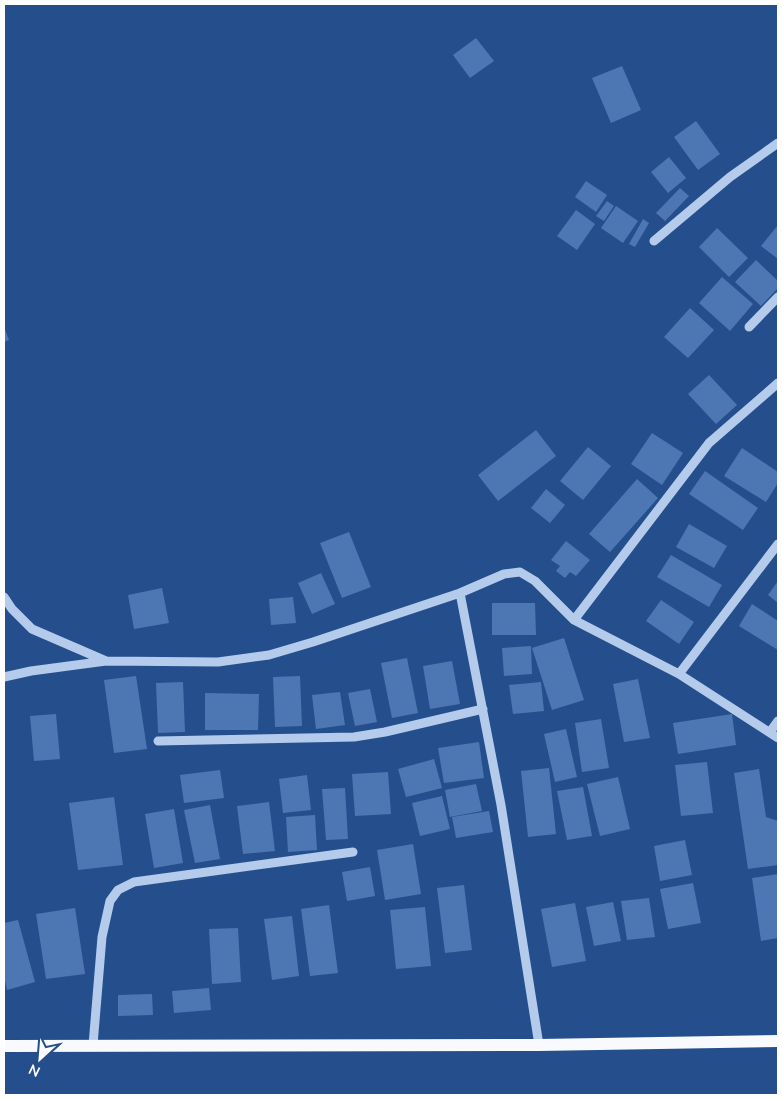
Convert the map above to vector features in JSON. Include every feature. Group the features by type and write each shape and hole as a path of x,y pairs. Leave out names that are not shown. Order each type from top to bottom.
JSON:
{"main road":[{"path":"4,1046 539,1045 778,1041"}],"street":[{"path":"654,242 730,177 778,143"},
{"path":"749,327 778,297"},
{"path":"574,620 709,443 778,383"},
{"path":"679,674 778,544"},
{"path":"4,677 31,671 106,661 218,662 269,655 460,593 504,574 520,572 534,581 574,620 679,674 778,738"},
{"path":"460,593 501,805 539,1045"},
{"path":"4,596 12,609 32,629 106,661"},
{"path":"158,741 354,737 384,732 482,709"},
{"path":"770,732 778,721"},
{"path":"93,1045 102,937 110,902 118,890 134,882 353,852"}],"building":[{"path":"476,38 494,61 470,78 453,55"},
{"path":"622,66 641,110 611,123 592,78"},
{"path":"696,121 720,154 698,170 674,137"},
{"path":"669,157 686,178 668,193 651,172"},
{"path":"586,181 607,195 596,212 575,197"},
{"path":"680,188 689,196 665,221 656,213"},
{"path":"607,201 614,206 604,221 596,216"},
{"path":"616,206 638,221 623,243 601,228"},
{"path":"576,210 595,224 577,250 557,236"},
{"path":"643,219 649,223 635,247 629,244"},
{"path":"778,225 778,259 761,246"},
{"path":"717,228 748,258 729,277 699,247"},
{"path":"756,260 778,281 778,288 761,306 735,282"},
{"path":"722,277 753,304 730,331 699,303"},
{"path":"690,308 714,330 688,358 664,337"},
{"path":"4,327 9,340 4,342"},
{"path":"709,375 737,405 716,424 688,394"},
{"path":"536,430 556,456 498,501 478,475"},
{"path":"652,433 683,453 662,485 631,464"},
{"path":"588,447 611,466 583,500 560,481"},
{"path":"742,448 778,472 778,483 766,502 724,476"},
{"path":"705,471 758,508 743,530 689,494"},
{"path":"637,479 658,498 610,552 589,534"},
{"path":"546,489 565,505 550,523 531,508"},
{"path":"689,524 727,546 714,568 676,547"},
{"path":"349,532 371,587 342,598 320,543"},
{"path":"566,541 590,560 576,576 570,572 565,578 556,571 560,566 551,560"},
{"path":"671,555 722,585 709,607 657,577"},
{"path":"321,573 335,604 312,614 298,583"},
{"path":"778,581 778,603 768,595"},
{"path":"162,588 169,623 134,629 128,595"},
{"path":"293,597 296,623 271,625 269,599"},
{"path":"661,600 694,622 679,644 646,621"},
{"path":"492,603 535,603 536,635 492,635"},
{"path":"752,604 778,621 778,650 739,626"},
{"path":"564,638 584,700 552,710 532,648"},
{"path":"531,646 532,674 504,676 502,648"},
{"path":"407,658 418,713 392,718 381,663"},
{"path":"452,661 460,704 430,709 423,666"},
{"path":"136,676 147,749 114,753 104,680"},
{"path":"300,676 302,726 275,727 273,677"},
{"path":"638,679 650,738 624,742 613,684"},
{"path":"183,682 185,732 158,733 156,683"},
{"path":"541,682 544,711 513,714 509,685"},
{"path":"370,689 377,722 355,726 348,693"},
{"path":"340,692 345,725 316,729 312,695"},
{"path":"205,693 259,694 258,730 205,730"},
{"path":"56,714 60,759 34,761 30,716"},
{"path":"732,714 736,745 678,754 673,723"},
{"path":"601,719 609,768 582,772 575,723"},
{"path":"566,729 577,777 555,782 544,734"},
{"path":"479,742 484,778 444,783 438,748"},
{"path":"434,759 442,788 406,797 398,769"},
{"path":"707,762 713,813 681,816 675,765"},
{"path":"549,768 556,834 528,837 521,771"},
{"path":"759,769 766,817 778,821 778,865 748,869 734,773"},
{"path":"220,770 224,798 184,803 180,775"},
{"path":"388,772 391,814 355,816 352,774"},
{"path":"307,775 311,810 283,813 279,779"},
{"path":"618,777 630,829 600,836 587,784"},
{"path":"476,784 482,811 450,817 445,790"},
{"path":"583,787 592,836 567,840 557,791"},
{"path":"345,788 348,839 326,840 322,789"},
{"path":"442,796 450,829 420,836 412,803"},
{"path":"114,797 123,865 78,870 69,803"},
{"path":"269,802 275,851 243,854 237,806"},
{"path":"210,805 220,859 195,863 184,810"},
{"path":"174,809 183,863 154,868 145,814"},
{"path":"489,811 493,832 456,838 452,817"},
{"path":"315,815 317,850 288,852 286,817"},
{"path":"685,840 692,875 660,881 654,846"},
{"path":"413,844 421,894 385,900 377,850"},
{"path":"370,867 375,896 347,901 342,872"},
{"path":"778,874 778,938 761,941 752,878"},
{"path":"693,883 701,923 668,929 660,889"},
{"path":"464,885 472,950 445,953 437,888"},
{"path":"649,898 655,937 627,940 621,901"},
{"path":"613,902 621,941 594,946 586,907"},
{"path":"575,903 586,961 552,967 541,909"},
{"path":"329,905 338,973 310,976 301,909"},
{"path":"425,907 431,966 396,969 390,910"},
{"path":"75,908 85,974 46,979 36,914"},
{"path":"292,916 299,976 272,980 264,919"},
{"path":"18,920 35,982 7,990 4,976 4,923"},
{"path":"238,928 241,982 212,984 209,929"},
{"path":"209,988 211,1010 174,1013 172,991"},
{"path":"152,994 153,1015 118,1016 118,995"}]}
